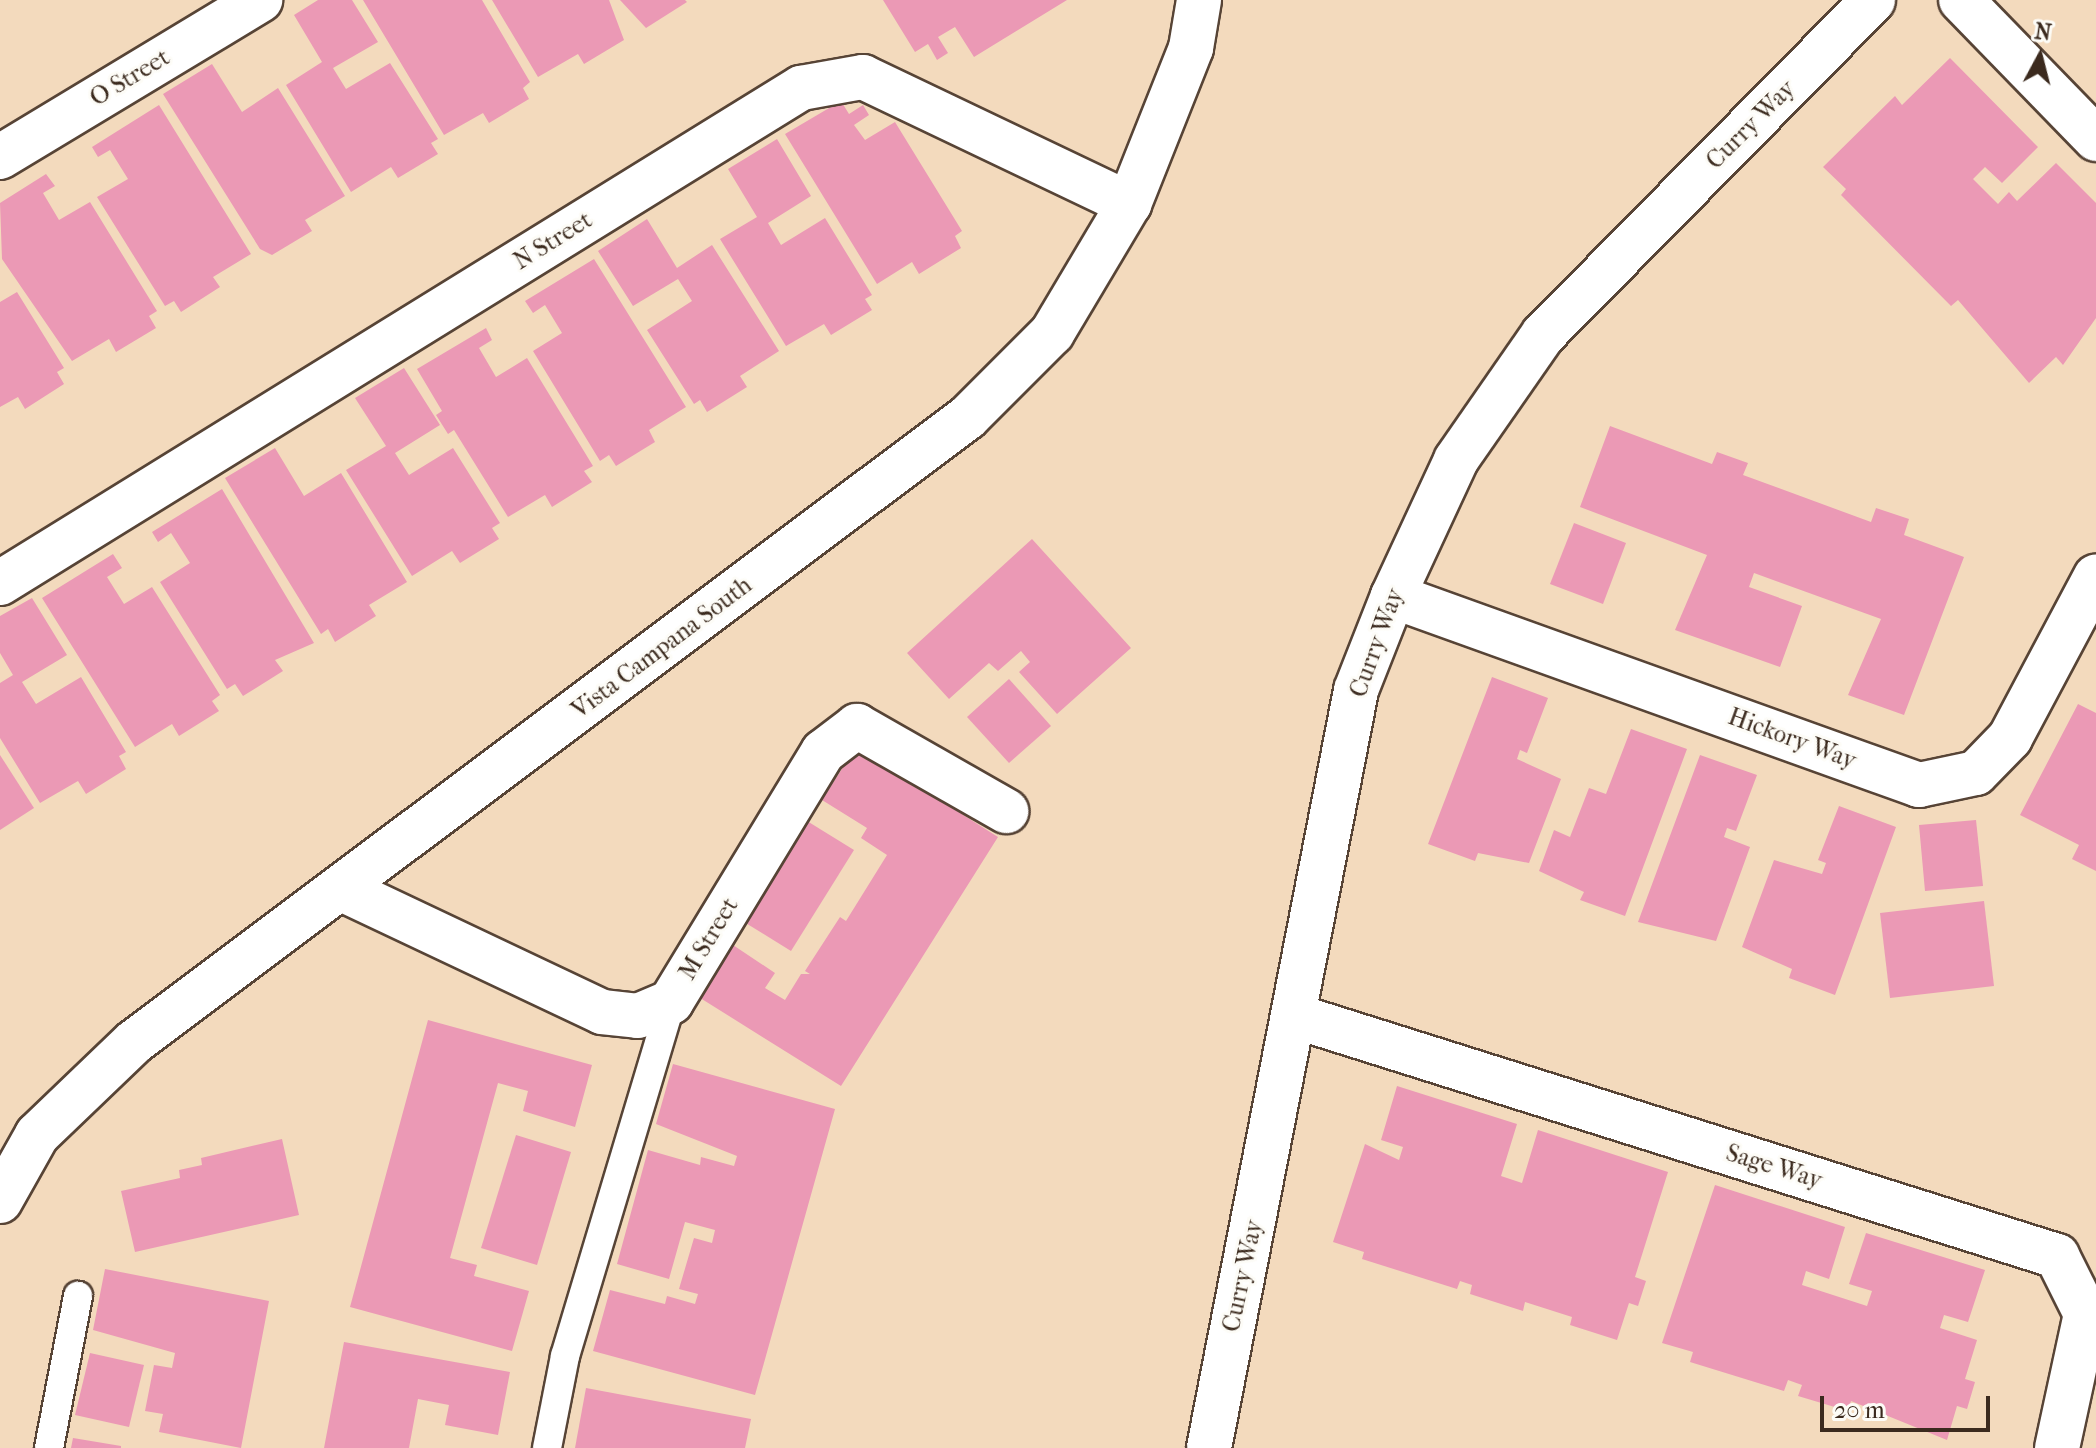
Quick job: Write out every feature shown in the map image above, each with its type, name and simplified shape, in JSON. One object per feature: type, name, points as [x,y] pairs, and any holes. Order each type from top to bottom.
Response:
[{"type":"street","name":"O Street","points":[[0,157],[260,0]]},
{"type":"street","name":"Vista Campana South","points":[[0,1201],[37,1135],[134,1042],[968,417],[1052,333],[1129,204],[1191,48],[1199,0]]},
{"type":"street","name":"Curry Way","points":[[1209,1448],[1298,1017],[1356,690],[1393,596],[1456,460],[1543,335],[1873,0]]},
{"type":"street","points":[[1961,0],[2096,139]]},
{"type":"street","name":"N Street","points":[[0,583],[801,88],[863,77],[1129,204]]},
{"type":"street","name":"Hickory Way","points":[[1393,596],[1919,785],[1976,773],[2010,738],[2096,576]]},
{"type":"street","name":"M Street","points":[[342,889],[602,1012],[638,1016],[671,1002],[823,752],[857,726],[1006,811]]},
{"type":"street","name":"Sage Way","points":[[1298,1017],[2057,1256],[2086,1314],[2057,1448]]},
{"type":"lane","points":[[547,1448],[565,1356],[671,1002]]},
{"type":"lane","points":[[49,1448],[78,1296]]},
{"type":"building","points":[[318,0],[352,0],[378,42],[333,68],[346,89],[390,63],[438,139],[431,143],[438,154],[398,178],[391,167],[351,192],[286,85],[322,62],[294,15]]},
{"type":"building","points":[[363,0],[482,0],[530,82],[523,88],[529,99],[489,123],[483,113],[444,135]]},
{"type":"building","points":[[492,0],[609,0],[624,40],[584,64],[578,54],[538,77]]},
{"type":"building","points":[[620,0],[685,0],[687,2],[646,28]]},
{"type":"building","points":[[883,0],[1067,0],[974,57],[955,27],[938,37],[948,53],[937,60],[928,44],[915,52]]},
{"type":"building","points":[[1950,58],[2038,147],[2002,183],[1985,167],[1973,179],[1998,204],[2009,192],[2017,201],[2056,163],[2096,203],[2096,318],[2063,365],[2056,357],[2029,383],[1958,300],[1951,306],[1841,195],[1846,189],[1823,167],[1895,96],[1902,105]]},
{"type":"building","points":[[212,64],[242,112],[278,88],[345,196],[305,220],[312,231],[272,255],[260,249],[163,94]]},
{"type":"building","points":[[841,101],[849,114],[863,105],[869,115],[854,125],[865,140],[895,122],[962,231],[955,236],[961,248],[919,274],[912,262],[877,284],[785,134]]},
{"type":"building","points":[[159,105],[251,254],[213,277],[220,287],[181,312],[174,301],[165,306],[97,197],[128,179],[110,150],[98,157],[92,147]]},
{"type":"building","points":[[777,139],[811,196],[768,223],[781,245],[825,218],[872,295],[865,299],[872,310],[831,335],[824,324],[786,346],[720,239],[757,217],[728,169]]},
{"type":"building","points":[[46,174],[55,186],[43,193],[59,220],[90,202],[157,311],[149,316],[156,328],[116,352],[109,339],[72,361],[2,259],[0,203]]},
{"type":"building","points":[[647,219],[677,268],[712,245],[779,351],[740,376],[747,387],[707,412],[700,400],[694,404],[647,330],[692,301],[678,279],[633,306],[598,251]]},
{"type":"building","points":[[594,259],[686,407],[649,430],[655,442],[616,466],[609,455],[600,461],[533,351],[562,333],[545,305],[533,313],[525,301]]},
{"type":"building","points":[[17,292],[64,368],[57,372],[64,384],[25,409],[18,397],[0,407],[0,302]]},
{"type":"building","points":[[486,328],[492,340],[479,348],[496,377],[527,358],[593,466],[584,471],[592,482],[552,507],[545,495],[508,517],[454,430],[448,434],[436,415],[442,411],[417,369]]},
{"type":"building","points":[[404,368],[440,425],[395,453],[409,475],[453,448],[500,523],[492,528],[499,539],[460,563],[452,551],[412,576],[346,470],[386,446],[355,398]]},
{"type":"building","points":[[1610,426],[1712,464],[1717,452],[1748,463],[1743,475],[1871,522],[1876,508],[1909,519],[1904,535],[1964,557],[1904,715],[1848,695],[1881,619],[1754,573],[1749,587],[1802,606],[1780,667],[1675,630],[1707,555],[1580,507]]},
{"type":"building","points":[[275,448],[304,496],[341,473],[407,582],[369,605],[376,616],[335,642],[328,629],[321,634],[225,478]]},
{"type":"building","points":[[222,489],[314,643],[275,660],[283,671],[243,696],[235,684],[227,689],[160,582],[190,563],[171,533],[158,542],[152,532]]},
{"type":"building","points":[[1574,523],[1626,543],[1603,604],[1550,584]]},
{"type":"building","points":[[1032,539],[1131,648],[1057,714],[1019,672],[1030,662],[1021,651],[998,671],[989,663],[949,699],[907,653]]},
{"type":"building","points":[[113,554],[122,568],[107,577],[124,604],[152,587],[220,695],[212,701],[219,711],[179,736],[172,724],[135,747],[42,598]]},
{"type":"building","points":[[32,598],[67,655],[22,682],[36,704],[81,677],[126,752],[119,756],[126,769],[86,794],[78,781],[40,803],[0,738],[0,683],[13,675],[0,653],[0,616]]},
{"type":"building","points":[[1492,677],[1548,698],[1527,753],[1520,750],[1517,759],[1561,779],[1529,863],[1478,853],[1475,861],[1428,844]]},
{"type":"building","points":[[1009,679],[1051,726],[1009,763],[967,717]]},
{"type":"building","points":[[2078,704],[2096,713],[2096,871],[2072,859],[2079,845],[2020,815]]},
{"type":"building","points":[[1631,729],[1687,749],[1625,916],[1580,900],[1584,892],[1539,871],[1554,830],[1570,837],[1589,788],[1606,794]]},
{"type":"building","points":[[856,747],[998,837],[841,1086],[697,996],[730,943],[775,973],[765,988],[785,1000],[801,974],[810,974],[805,971],[840,917],[846,921],[887,855],[861,838],[867,828],[822,800]]},
{"type":"building","points":[[0,755],[34,808],[0,830]]},
{"type":"building","points":[[1700,755],[1757,775],[1736,831],[1727,828],[1724,837],[1750,847],[1716,941],[1638,922]]},
{"type":"building","points":[[1839,806],[1896,827],[1835,995],[1789,978],[1792,969],[1742,947],[1774,860],[1822,874],[1826,863],[1818,860]]},
{"type":"building","points":[[1976,820],[1983,886],[1925,891],[1919,825]]},
{"type":"building","points":[[807,821],[854,850],[791,951],[744,922]]},
{"type":"building","points":[[1984,901],[1994,986],[1890,998],[1880,913]]},
{"type":"building","points":[[428,1020],[592,1065],[575,1127],[523,1111],[528,1091],[498,1083],[450,1258],[477,1265],[474,1276],[529,1291],[512,1351],[350,1307]]},
{"type":"building","points":[[673,1064],[835,1109],[755,1395],[593,1351],[610,1290],[665,1304],[667,1296],[695,1304],[698,1294],[679,1289],[694,1238],[712,1243],[715,1230],[685,1222],[669,1279],[617,1264],[648,1150],[700,1165],[701,1157],[734,1166],[737,1156],[656,1124]]},
{"type":"building","points":[[1397,1086],[1517,1124],[1501,1176],[1522,1183],[1538,1130],[1668,1172],[1635,1277],[1646,1281],[1638,1306],[1629,1303],[1617,1340],[1570,1325],[1572,1317],[1525,1302],[1523,1311],[1470,1294],[1472,1285],[1460,1281],[1457,1289],[1362,1259],[1364,1252],[1333,1242],[1365,1144],[1399,1160],[1403,1147],[1381,1140]]},
{"type":"building","points":[[516,1135],[571,1152],[537,1265],[481,1248]]},
{"type":"building","points":[[282,1139],[299,1215],[135,1252],[121,1191],[180,1178],[179,1170],[202,1165],[201,1158]]},
{"type":"building","points":[[1715,1185],[1845,1227],[1829,1279],[1806,1271],[1802,1285],[1867,1306],[1872,1291],[1849,1284],[1866,1233],[1985,1270],[1968,1322],[1944,1315],[1940,1328],[1977,1340],[1965,1379],[1975,1382],[1967,1409],[1957,1406],[1947,1440],[1851,1401],[1848,1411],[1798,1396],[1802,1385],[1788,1380],[1784,1391],[1690,1362],[1693,1352],[1662,1343]]},
{"type":"building","points":[[105,1269],[269,1301],[241,1448],[159,1432],[163,1414],[145,1411],[154,1365],[172,1368],[175,1353],[93,1330]]},
{"type":"building","points":[[344,1342],[510,1372],[498,1435],[445,1425],[449,1405],[418,1399],[409,1448],[324,1448]]},
{"type":"building","points":[[90,1353],[144,1365],[129,1427],[75,1415]]},
{"type":"building","points":[[586,1388],[751,1419],[745,1448],[575,1448]]},
{"type":"building","points":[[73,1438],[121,1446],[121,1448],[71,1448]]}]
